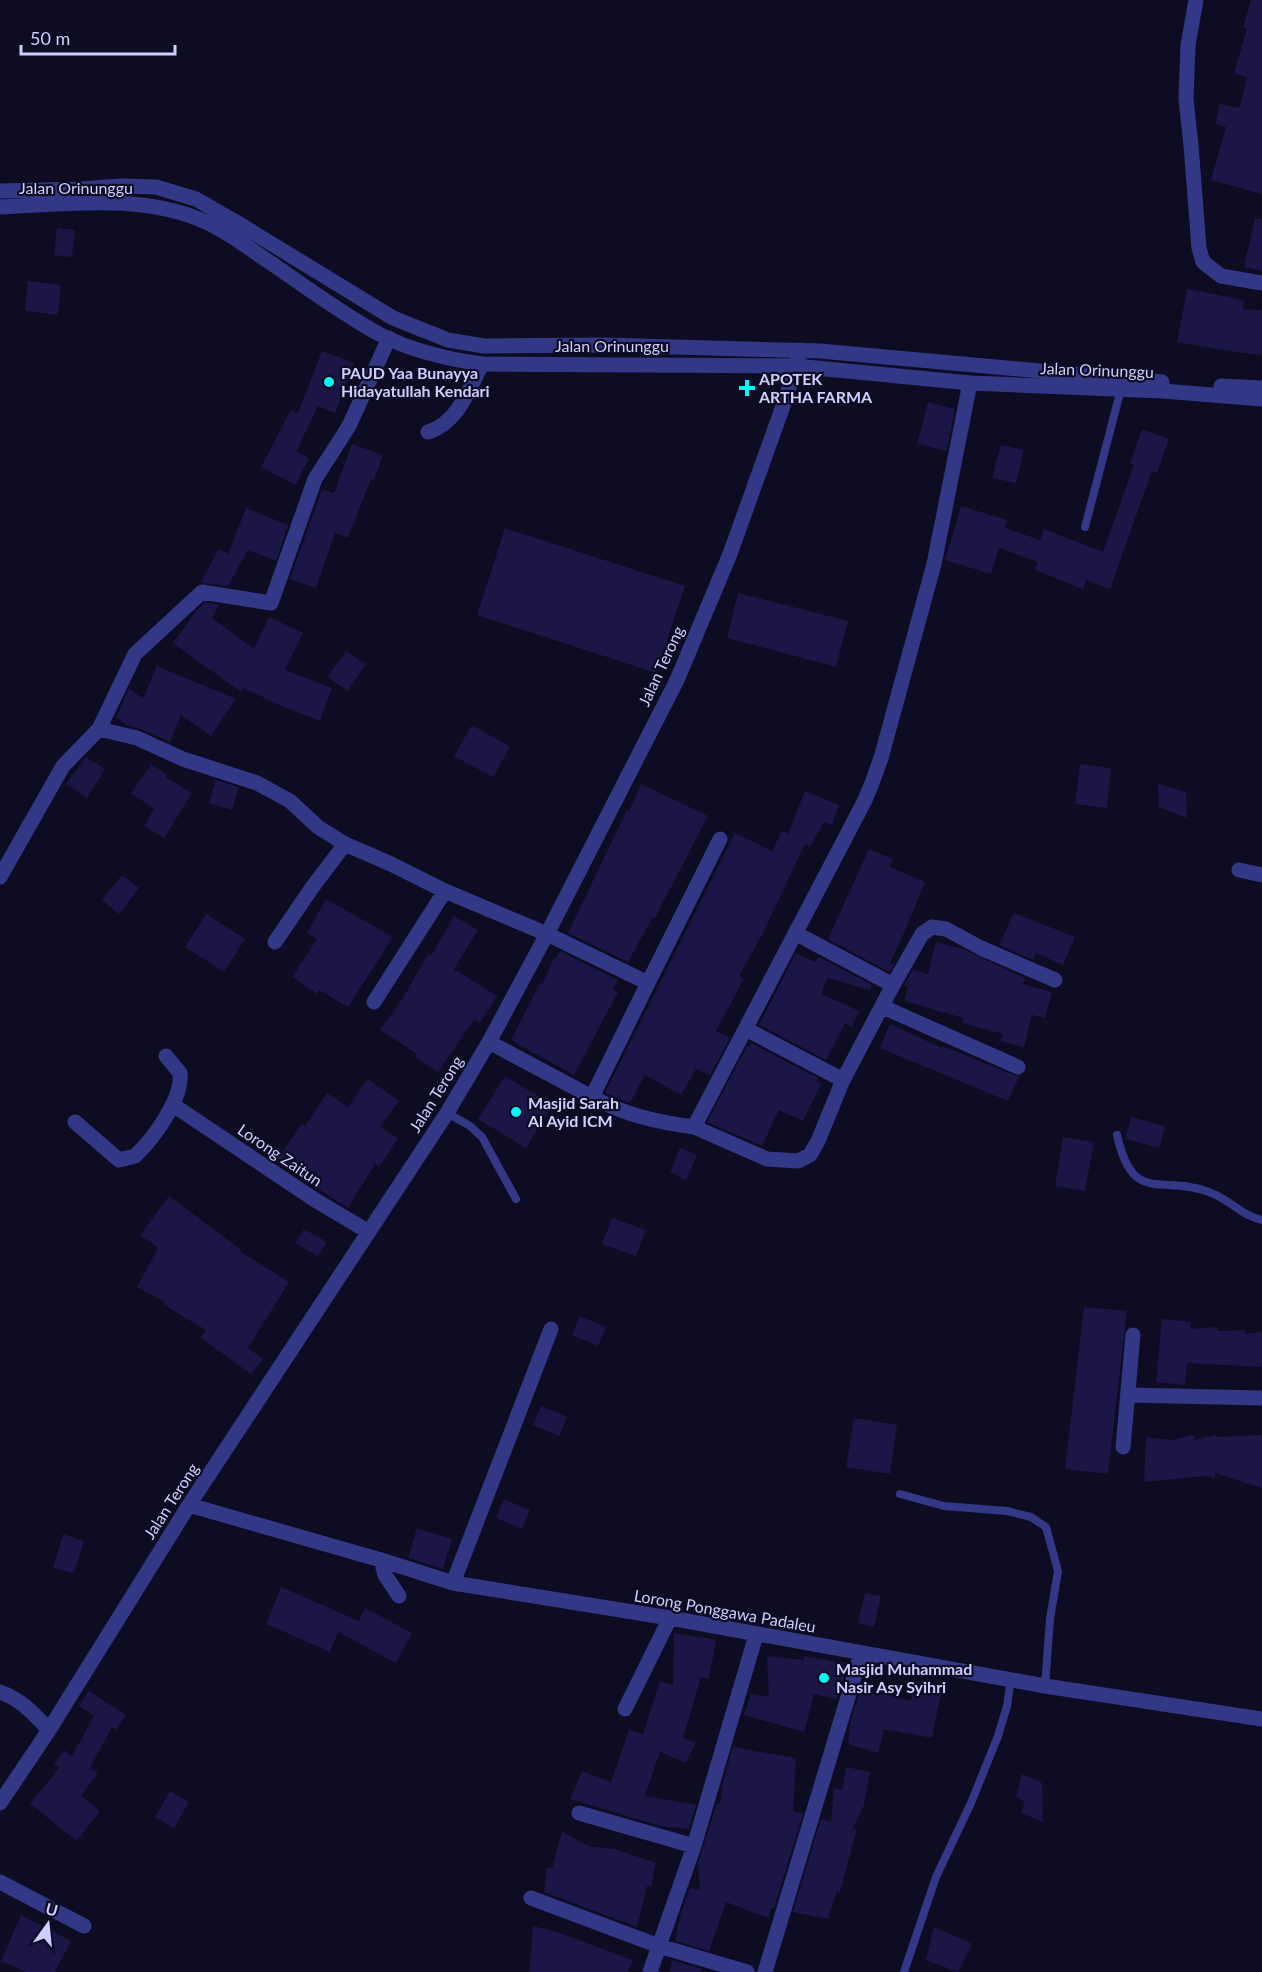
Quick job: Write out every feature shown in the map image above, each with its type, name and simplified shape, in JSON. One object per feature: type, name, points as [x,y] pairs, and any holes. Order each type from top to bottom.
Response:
[{"type":"street","points":[[1196,0],[1188,45],[1186,99],[1199,248],[1203,262],[1221,276],[1262,283]]},
{"type":"street","name":"Jalan Orinunggu","points":[[0,191],[122,186],[156,187],[196,199],[393,318],[448,340],[484,346],[627,345],[801,350],[1165,386],[1262,399]]},
{"type":"street","name":"Jalan Orinunggu","points":[[0,207],[126,204],[179,213],[207,223],[234,238],[326,300],[389,338],[423,352],[482,364],[796,366],[970,383],[1121,389],[1165,386]]},
{"type":"street","points":[[0,877],[63,766],[99,729],[135,654],[202,592],[271,603],[315,479],[349,426],[389,338]]},
{"type":"street","name":"Jalan Terong","points":[[0,1803],[49,1730],[189,1505],[447,1113],[489,1042],[547,934],[676,680],[730,554],[801,350]]},
{"type":"street","points":[[428,432],[441,428],[449,422],[482,364]]},
{"type":"street","points":[[694,1127],[864,802],[881,758],[934,564],[970,383]]},
{"type":"street","name":"Jalan Orinunggu","points":[[1192,389],[1262,388]]},
{"type":"street","points":[[99,729],[137,738],[183,759],[257,783],[290,801],[318,827],[345,844],[445,891],[547,934],[648,983]]},
{"type":"street","points":[[592,1097],[720,839]]},
{"type":"street","points":[[275,942],[345,844]]},
{"type":"street","points":[[1239,870],[1262,875]]},
{"type":"street","points":[[374,1002],[445,891]]},
{"type":"street","points":[[489,1042],[613,1108],[639,1118],[694,1127],[767,1159],[798,1161],[810,1155],[818,1141],[843,1080],[922,934],[932,927],[946,929],[981,948],[1055,980]]},
{"type":"street","points":[[795,933],[893,985]]},
{"type":"street","points":[[883,1007],[1018,1067]]},
{"type":"street","points":[[746,1029],[843,1080]]},
{"type":"street","points":[[75,1122],[119,1160],[135,1156],[174,1105],[180,1087],[180,1073],[166,1056]]},
{"type":"street","name":"Lorong Zaitun","points":[[174,1105],[315,1200],[369,1232]]},
{"type":"street","points":[[453,1583],[551,1329]]},
{"type":"street","points":[[1122,1447],[1132,1335]]},
{"type":"street","points":[[1128,1395],[1262,1398]]},
{"type":"street","name":"Lorong Ponggawa Padaleu","points":[[189,1505],[453,1583],[670,1618],[1045,1686],[1262,1719]]},
{"type":"street","points":[[381,1560],[385,1575],[399,1596]]},
{"type":"street","points":[[625,1709],[670,1618]]},
{"type":"street","points":[[650,1972],[694,1846],[756,1635]]},
{"type":"street","points":[[765,1972],[861,1654]]},
{"type":"street","points":[[0,1692],[12,1696],[26,1706],[49,1730]]},
{"type":"street","points":[[579,1813],[694,1846]]},
{"type":"street","points":[[0,1882],[84,1926]]},
{"type":"street","points":[[531,1898],[659,1946],[747,1972]]},
{"type":"lane","points":[[1085,527],[1121,389]]},
{"type":"lane","points":[[447,1113],[470,1126],[482,1137],[516,1199]]},
{"type":"lane","points":[[1117,1135],[1122,1156],[1136,1178],[1153,1185],[1199,1189],[1229,1201],[1247,1216],[1262,1220]]},
{"type":"lane","points":[[900,1494],[944,1506],[1007,1511],[1031,1517],[1046,1527],[1058,1571],[1050,1619],[1045,1686]]},
{"type":"lane","points":[[904,1972],[936,1876],[971,1803],[998,1736],[1007,1706],[1011,1679]]},
{"type":"building","points":[[1251,0],[1262,0],[1262,194],[1211,180],[1226,127],[1215,124],[1220,104],[1239,108],[1247,78],[1234,73],[1247,29],[1243,27]]},
{"type":"building","points":[[1255,218],[1262,219],[1262,271],[1244,267]]},
{"type":"building","points":[[57,228],[75,230],[72,257],[54,255]]},
{"type":"building","points":[[28,281],[61,285],[58,315],[25,311]]},
{"type":"building","points":[[1187,289],[1244,300],[1243,309],[1262,310],[1262,355],[1177,342]]},
{"type":"building","points":[[322,351],[354,363],[335,413],[318,406],[296,452],[309,458],[296,485],[261,467],[291,410],[298,413]]},
{"type":"building","points":[[928,402],[955,409],[947,451],[917,444]]},
{"type":"building","points":[[1142,429],[1169,439],[1157,473],[1152,471],[1110,589],[1086,580],[1083,589],[1035,570],[1038,562],[999,548],[991,574],[945,560],[961,506],[1007,520],[1005,528],[1040,540],[1044,529],[1103,552],[1134,465],[1130,463]]},
{"type":"building","points":[[352,444],[383,455],[348,538],[335,533],[316,588],[290,579],[322,489],[334,493]]},
{"type":"building","points":[[1001,445],[1024,450],[1016,483],[992,478]]},
{"type":"building","points":[[246,508],[288,525],[276,561],[248,550],[228,586],[200,583],[219,549],[228,554]]},
{"type":"building","points":[[505,528],[685,586],[656,673],[477,615]]},
{"type":"building","points":[[738,593],[848,621],[836,667],[727,638]]},
{"type":"building","points":[[205,602],[219,605],[212,618],[254,649],[269,617],[303,633],[285,670],[332,688],[320,721],[243,688],[241,692],[173,643]]},
{"type":"building","points":[[346,651],[366,664],[348,691],[327,677]]},
{"type":"building","points":[[157,666],[236,699],[211,736],[181,715],[170,742],[141,729],[128,726],[116,717],[129,688],[143,699]]},
{"type":"building","points":[[472,725],[510,747],[493,777],[454,756]]},
{"type":"building","points":[[86,757],[105,769],[87,798],[66,784]]},
{"type":"building","points":[[151,764],[167,775],[165,777],[192,793],[164,838],[144,826],[154,809],[131,793]]},
{"type":"building","points":[[1080,764],[1111,768],[1107,808],[1075,804]]},
{"type":"building","points":[[216,780],[239,787],[232,810],[209,803]]},
{"type":"building","points":[[641,784],[708,816],[655,918],[653,917],[628,962],[568,933]]},
{"type":"building","points":[[1158,784],[1186,792],[1187,818],[1159,807]]},
{"type":"building","points":[[805,791],[839,805],[832,825],[824,822],[810,847],[805,844],[762,935],[739,976],[744,979],[716,1031],[730,1038],[710,1075],[696,1069],[681,1095],[645,1075],[630,1103],[605,1093],[735,833],[772,851],[782,831],[788,834]]},
{"type":"building","points":[[869,849],[893,859],[890,867],[925,882],[890,963],[894,964],[889,972],[828,939]]},
{"type":"building","points":[[122,875],[139,888],[119,914],[102,900]]},
{"type":"building","points":[[326,899],[393,937],[348,1007],[319,990],[317,994],[292,977],[317,939],[307,933]]},
{"type":"building","points":[[1014,913],[1075,937],[1063,965],[1036,953],[1033,960],[999,945]]},
{"type":"building","points":[[206,914],[245,939],[224,972],[185,947]]},
{"type":"building","points":[[454,916],[478,930],[454,969],[497,996],[480,1023],[474,1020],[438,1072],[415,1057],[417,1054],[380,1030],[403,998],[428,954],[431,956]]},
{"type":"building","points":[[936,942],[963,949],[1025,978],[1022,984],[1052,992],[1045,1018],[1032,1015],[1024,1047],[1000,1041],[1003,1034],[962,1023],[963,1018],[904,1001],[908,986],[904,985],[913,970],[928,974]]},
{"type":"building","points":[[560,951],[618,980],[613,990],[618,992],[574,1075],[511,1040],[540,983],[542,984],[554,958],[556,959]]},
{"type":"building","points":[[796,953],[815,962],[819,957],[872,985],[870,990],[827,978],[821,994],[859,1011],[852,1027],[845,1023],[826,1060],[759,1025]]},
{"type":"building","points":[[890,1024],[942,1048],[943,1046],[1019,1077],[1008,1101],[880,1048]]},
{"type":"building","points":[[751,1043],[818,1078],[816,1082],[821,1084],[803,1121],[779,1110],[762,1146],[707,1122],[747,1046],[749,1047]]},
{"type":"building","name":"Masjid Sarah Al Ayid ICM","points":[[505,1076],[553,1105],[526,1148],[478,1119]]},
{"type":"building","points":[[368,1079],[399,1101],[380,1127],[398,1138],[379,1167],[375,1164],[348,1208],[276,1162],[301,1124],[305,1126],[327,1093],[348,1107]]},
{"type":"building","points":[[1131,1117],[1165,1126],[1159,1148],[1125,1139]]},
{"type":"building","points":[[1063,1137],[1094,1142],[1085,1191],[1055,1186]]},
{"type":"building","points":[[680,1148],[697,1155],[686,1180],[670,1172]]},
{"type":"building","points":[[169,1196],[240,1249],[239,1251],[289,1282],[248,1348],[263,1359],[251,1374],[201,1338],[206,1330],[164,1305],[165,1302],[137,1287],[158,1248],[140,1235]]},
{"type":"building","points":[[612,1218],[646,1230],[636,1256],[602,1244]]},
{"type":"building","points":[[304,1229],[327,1242],[318,1256],[295,1243]]},
{"type":"building","points":[[1084,1307],[1127,1311],[1108,1474],[1065,1469]]},
{"type":"building","points":[[580,1316],[606,1327],[598,1346],[572,1335]]},
{"type":"building","points":[[1162,1319],[1191,1322],[1190,1329],[1218,1327],[1218,1331],[1245,1330],[1245,1334],[1262,1332],[1262,1367],[1187,1363],[1185,1385],[1156,1382]]},
{"type":"building","points":[[541,1406],[567,1417],[559,1436],[533,1425]]},
{"type":"building","points":[[854,1418],[897,1425],[890,1474],[846,1467]]},
{"type":"building","points":[[1194,1435],[1194,1440],[1216,1435],[1216,1437],[1262,1435],[1262,1488],[1215,1473],[1215,1478],[1205,1476],[1144,1482],[1146,1437],[1171,1440]]},
{"type":"building","points":[[504,1499],[530,1510],[522,1529],[496,1518]]},
{"type":"building","points":[[417,1528],[452,1539],[443,1569],[408,1558]]},
{"type":"building","points":[[63,1534],[84,1541],[74,1573],[53,1568]]},
{"type":"building","points":[[281,1587],[359,1621],[365,1608],[412,1633],[396,1663],[338,1632],[330,1652],[266,1624]]},
{"type":"building","points":[[865,1593],[881,1596],[874,1627],[858,1623]]},
{"type":"building","points":[[674,1633],[716,1640],[709,1679],[701,1677],[683,1738],[696,1742],[686,1763],[660,1752],[645,1796],[696,1805],[689,1829],[660,1826],[570,1799],[582,1771],[611,1782],[629,1730],[643,1734],[660,1681],[673,1685]]},
{"type":"building","points":[[767,1656],[804,1660],[804,1656],[848,1664],[837,1699],[814,1694],[804,1732],[744,1715],[751,1694],[769,1697]]},
{"type":"building","points":[[914,1681],[943,1684],[932,1738],[884,1729],[878,1753],[848,1744],[851,1719],[861,1688],[911,1701]]},
{"type":"building","points":[[89,1691],[126,1715],[116,1730],[112,1727],[90,1768],[98,1773],[81,1796],[100,1811],[77,1841],[30,1804],[59,1768],[54,1764],[64,1750],[72,1756],[94,1716],[79,1706]]},
{"type":"building","points":[[733,1747],[796,1758],[793,1811],[803,1814],[774,1908],[771,1908],[768,1918],[726,1902],[709,1951],[675,1941],[680,1916],[690,1888],[700,1890],[698,1863],[717,1803],[720,1804],[723,1782]]},
{"type":"building","points":[[846,1767],[870,1772],[864,1805],[853,1828],[857,1829],[840,1892],[837,1891],[828,1919],[793,1912],[821,1819],[831,1822],[834,1788],[842,1790]]},
{"type":"building","points":[[1022,1774],[1042,1783],[1043,1822],[1021,1813],[1025,1801],[1016,1797]]},
{"type":"building","points":[[170,1791],[189,1802],[174,1828],[155,1817]]},
{"type":"building","points":[[562,1831],[588,1846],[614,1849],[656,1863],[651,1887],[647,1886],[637,1927],[544,1892],[547,1867],[552,1869]]},
{"type":"building","points":[[21,1915],[71,1941],[55,1972],[26,1972],[1,1961]]},
{"type":"building","points":[[533,1926],[554,1931],[633,1960],[628,1972],[529,1972]]},
{"type":"building","points":[[934,1927],[972,1944],[958,1972],[926,1960]]},
{"type":"building","points":[[672,1960],[702,1969],[701,1972],[670,1972]]},
{"type":"place","name":"PAUD Yaa Bunayya Hidayatullah Kendari","points":[[329,382]]},
{"type":"place","name":"APOTEK ARTHA FARMA","points":[[747,388]]},
{"type":"place","name":"Masjid Sarah Al Ayid ICM","points":[[516,1112]]},
{"type":"place","name":"Masjid Muhammad Nasir Asy Syihri","points":[[824,1678]]}]
